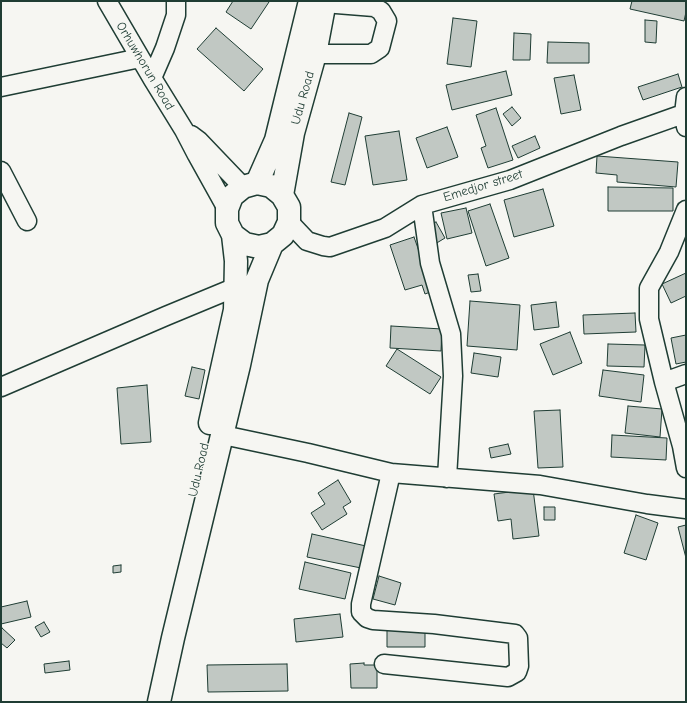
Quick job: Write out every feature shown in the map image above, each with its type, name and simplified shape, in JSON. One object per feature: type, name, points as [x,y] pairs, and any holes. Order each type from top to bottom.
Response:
[{"type":"main road","name":"Udu Road","points":[[282,195],[293,133],[315,54],[320,2]]},
{"type":"main road","name":"Udu Road","points":[[250,185],[276,140],[320,2]]},
{"type":"main road","points":[[250,185],[271,186],[282,195],[289,207],[289,222],[283,235],[272,244],[258,247],[245,244],[233,235],[227,223],[227,209],[232,196],[250,185]]},
{"type":"main road","name":"Udu Road","points":[[145,702],[235,310],[236,261],[233,235]]},
{"type":"main road","name":"Udu Road","points":[[159,702],[173,638],[223,435],[257,280],[272,244]]},
{"type":"street","name":"Orhuwhorun Road","points":[[107,1],[184,130],[227,209]]},
{"type":"street","points":[[152,78],[165,48],[176,15],[176,1]]},
{"type":"street","points":[[315,54],[371,54],[380,48],[387,20],[381,11],[374,7],[320,2]]},
{"type":"street","points":[[1,87],[140,58]]},
{"type":"street","name":"Emedjor street","points":[[289,222],[307,242],[330,246],[385,228],[422,205],[510,180],[685,113]]},
{"type":"street","name":"Orhuwhorun Road","points":[[184,130],[250,185]]},
{"type":"street","points":[[1,171],[27,221]]},
{"type":"street","points":[[422,205],[430,263],[451,334],[453,376],[448,478]]},
{"type":"street","points":[[686,210],[668,252],[649,288],[648,319],[674,416],[686,468]]},
{"type":"street","points":[[1,387],[236,287]]},
{"type":"street","points":[[664,382],[686,374]]},
{"type":"street","points":[[223,435],[391,473],[540,485],[646,504],[686,509]]},
{"type":"street","points":[[384,664],[508,677],[517,672],[518,666],[518,638],[515,634],[434,624],[373,620],[367,618],[361,612],[361,604],[391,473]]},
{"type":"building","points":[[233,1],[269,2],[251,29],[226,12]]},
{"type":"building","points":[[632,1],[686,1],[684,21],[630,9]]},
{"type":"building","points":[[453,18],[477,21],[471,67],[447,64]]},
{"type":"building","points":[[645,20],[657,21],[656,43],[645,42]]},
{"type":"building","points":[[216,28],[263,69],[244,91],[197,49]]},
{"type":"building","points":[[514,33],[531,34],[530,60],[513,60]]},
{"type":"building","points":[[548,42],[589,43],[589,63],[547,63]]},
{"type":"building","points":[[506,71],[512,95],[452,110],[446,85]]},
{"type":"building","points":[[678,74],[682,87],[643,100],[638,87]]},
{"type":"building","points":[[574,75],[581,110],[561,114],[554,78]]},
{"type":"building","points":[[512,107],[521,118],[512,126],[503,114]]},
{"type":"building","points":[[496,108],[513,160],[488,168],[481,148],[486,146],[476,115]]},
{"type":"building","points":[[349,113],[362,117],[345,185],[331,182]]},
{"type":"building","points":[[447,127],[458,157],[427,168],[416,138]]},
{"type":"building","points":[[399,131],[407,180],[373,185],[365,136]]},
{"type":"building","points":[[535,136],[540,148],[518,158],[512,146]]},
{"type":"building","points":[[597,156],[678,162],[676,187],[617,182],[617,175],[596,173]]},
{"type":"building","points":[[608,187],[673,188],[673,211],[608,211]]},
{"type":"building","points":[[543,189],[554,226],[514,237],[504,200]]},
{"type":"building","points":[[490,204],[509,258],[486,266],[468,211]]},
{"type":"building","points":[[466,208],[472,233],[447,239],[441,213]]},
{"type":"building","points":[[436,222],[445,238],[435,244],[426,227]]},
{"type":"building","points":[[414,237],[433,291],[425,294],[422,285],[405,290],[390,245]]},
{"type":"building","points":[[686,273],[686,296],[671,303],[662,284]]},
{"type":"building","points":[[478,274],[481,291],[471,292],[468,275]]},
{"type":"building","points":[[470,301],[520,305],[517,350],[467,346]]},
{"type":"building","points":[[556,302],[559,327],[534,330],[531,305]]},
{"type":"building","points":[[635,313],[636,332],[584,334],[583,315]]},
{"type":"building","points":[[391,326],[442,329],[441,351],[390,348]]},
{"type":"building","points":[[570,332],[582,363],[553,375],[540,344]]},
{"type":"building","points":[[686,335],[686,362],[676,364],[671,338]]},
{"type":"building","points":[[608,344],[645,345],[644,367],[607,366]]},
{"type":"building","points":[[397,349],[441,377],[430,394],[386,366]]},
{"type":"building","points":[[474,353],[501,357],[498,377],[471,373]]},
{"type":"building","points":[[192,367],[205,370],[199,399],[185,396]]},
{"type":"building","points":[[603,370],[644,375],[641,402],[599,396]]},
{"type":"building","points":[[147,385],[151,442],[121,444],[117,388]]},
{"type":"building","points":[[628,406],[662,409],[660,437],[625,433]]},
{"type":"building","points":[[560,410],[563,467],[538,468],[534,411]]},
{"type":"building","points":[[612,435],[667,438],[666,460],[611,457]]},
{"type":"building","points":[[508,444],[511,454],[491,458],[489,448]]},
{"type":"building","points":[[338,480],[351,502],[343,507],[347,514],[322,530],[311,513],[325,504],[318,493]]},
{"type":"building","points":[[533,489],[539,536],[513,539],[511,519],[498,521],[494,494]]},
{"type":"building","points":[[544,507],[555,507],[555,520],[544,520]]},
{"type":"building","points":[[636,515],[658,523],[646,560],[624,553]]},
{"type":"building","points":[[686,525],[686,558],[678,527]]},
{"type":"building","points":[[312,534],[366,546],[361,568],[307,557]]},
{"type":"building","points":[[305,562],[351,573],[345,599],[299,589]]},
{"type":"building","points":[[121,565],[121,572],[113,573],[113,566]]},
{"type":"building","points":[[379,576],[401,583],[395,605],[373,599]]},
{"type":"building","points":[[27,601],[31,617],[1,624],[1,607]]},
{"type":"building","points":[[340,614],[343,637],[296,642],[294,619]]},
{"type":"building","points":[[44,622],[50,632],[41,637],[35,627]]},
{"type":"building","points":[[2,628],[15,640],[7,648],[1,643]]},
{"type":"building","points":[[387,628],[425,629],[425,647],[387,647]]},
{"type":"building","points":[[69,661],[70,670],[45,673],[44,664]]},
{"type":"building","points":[[364,663],[364,665],[377,665],[377,688],[351,688],[350,664]]},
{"type":"building","points":[[287,664],[288,691],[208,692],[207,665]]}]
